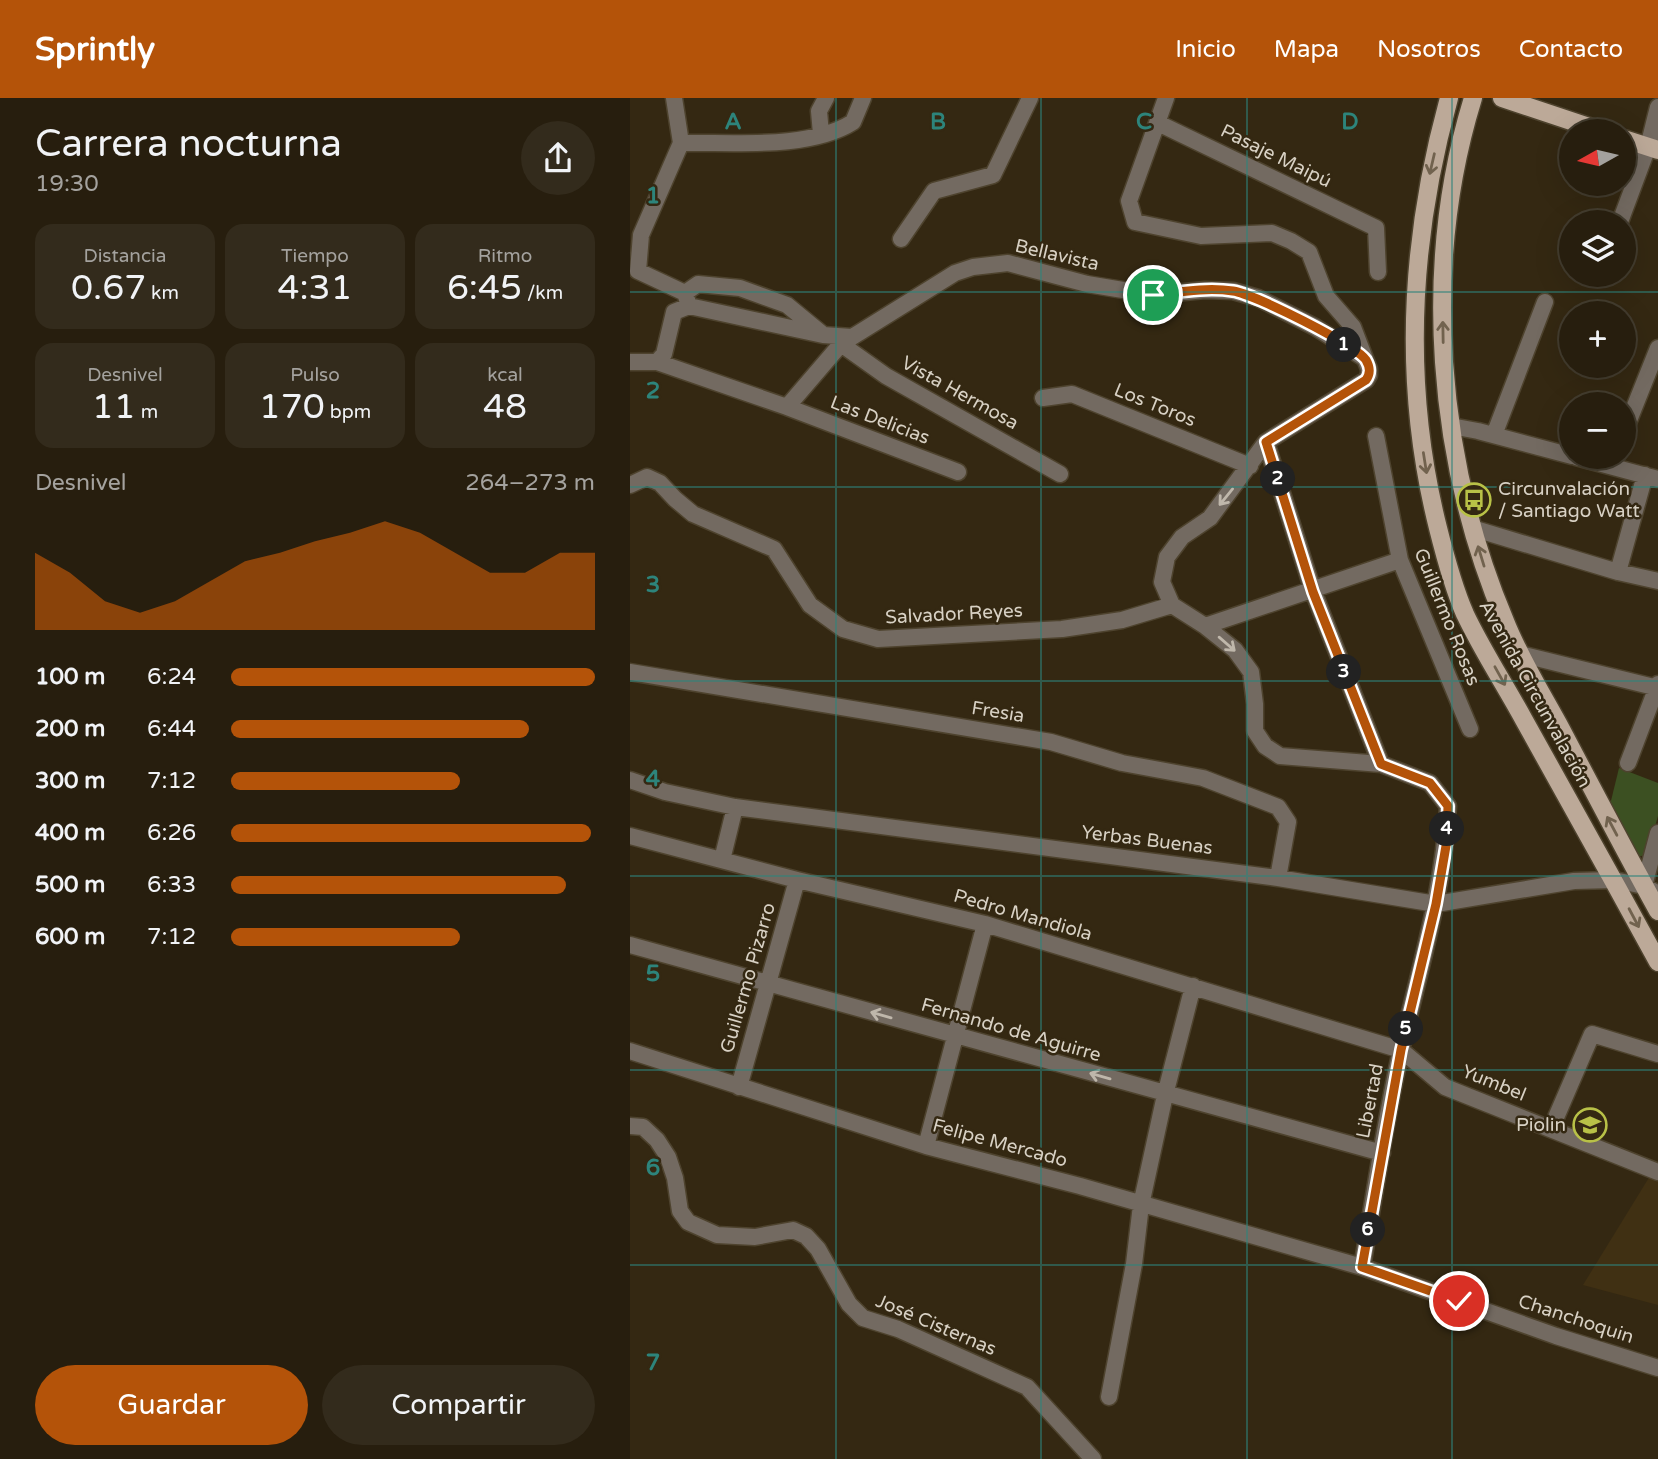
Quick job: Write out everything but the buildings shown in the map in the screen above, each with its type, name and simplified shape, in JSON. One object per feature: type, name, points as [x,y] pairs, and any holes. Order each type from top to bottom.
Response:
[{"type":"main road","name":"Avenida Circunvalación","points":[[1450,98],[1430,173],[1418,251],[1414,330],[1418,411],[1434,513],[1465,613],[1658,962]]},
{"type":"main road","name":"Avenida Circunvalación","points":[[1473,98],[1453,183],[1445,249],[1444,349],[1451,426],[1472,528],[1493,592],[1520,654],[1651,890],[1658,911]]},
{"type":"main road","points":[[1502,98],[1565,119]]},
{"type":"main road","points":[[1636,143],[1653,148]]},
{"type":"main road","points":[[1418,411],[1451,426]]},
{"type":"street","points":[[674,98],[681,143],[641,235],[634,271],[682,295],[847,341]]},
{"type":"street","points":[[821,134],[819,111],[826,98]]},
{"type":"street","points":[[681,143],[792,141],[821,134],[846,127],[853,122],[863,98]]},
{"type":"street","points":[[901,239],[934,191],[993,175],[1030,98]]},
{"type":"street","points":[[1166,98],[1129,201],[1135,222],[1201,236],[1272,233],[1292,241],[1309,252],[1326,296],[1353,327],[1369,369],[1366,380],[1266,442],[1210,518],[1182,537],[1167,557],[1162,582],[1172,605],[1235,650],[1251,672],[1255,731],[1265,746],[1280,756],[1381,764],[1430,783],[1448,806],[1447,840],[1436,904]]},
{"type":"street","points":[[1625,210],[1653,148],[1658,107]]},
{"type":"street","name":"Pasaje Maipú","points":[[1158,123],[1376,228],[1378,272]]},
{"type":"street","name":"Bellavista","points":[[847,341],[955,272],[1008,263],[1087,284],[1153,295],[1205,290],[1233,291],[1258,298],[1315,327],[1364,358]]},
{"type":"street","points":[[657,362],[664,354],[674,312],[682,295],[698,284],[740,288],[787,305],[823,335]]},
{"type":"street","points":[[1494,435],[1545,302]]},
{"type":"street","name":"Las Delicias","points":[[787,407],[847,341]]},
{"type":"street","name":"Vista Hermosa","points":[[847,341],[886,376],[1060,474]]},
{"type":"street","points":[[1636,403],[1658,348]]},
{"type":"street","name":"Las Delicias","points":[[630,362],[657,362],[787,407],[958,472]]},
{"type":"street","name":"Los Toros","points":[[1043,398],[1072,394],[1250,466]]},
{"type":"street","points":[[1451,426],[1559,452]]},
{"type":"street","name":"Guillermo Rosas","points":[[1376,436],[1399,561],[1470,729]]},
{"type":"street","points":[[1266,442],[1313,592],[1381,764]]},
{"type":"street","points":[[1618,572],[1652,477],[1632,469]]},
{"type":"street","name":"Salvador Reyes","points":[[630,485],[647,477],[660,483],[693,514],[774,549],[810,605],[843,629],[878,639],[1062,629],[1122,620],[1172,605]]},
{"type":"street","points":[[1472,528],[1618,572],[1658,581]]},
{"type":"street","points":[[1205,626],[1399,561]]},
{"type":"street","points":[[1520,654],[1658,687],[1629,763]]},
{"type":"street","name":"Fresia","points":[[630,672],[1051,742],[1122,763],[1202,778],[1278,807],[1288,822],[1278,878]]},
{"type":"street","name":"Yerbas Buenas","points":[[630,780],[665,792],[735,807],[1278,878],[1436,904],[1574,881],[1614,880],[1651,890]]},
{"type":"street","points":[[722,860],[735,807]]},
{"type":"street","points":[[1651,890],[1658,833]]},
{"type":"street","name":"Pedro Mandiola","points":[[630,836],[797,880],[985,924],[1401,1050]]},
{"type":"street","name":"Guillermo Pizarro","points":[[739,1087],[797,880]]},
{"type":"street","name":"Libertad","points":[[1362,1267],[1401,1050],[1436,904]]},
{"type":"street","points":[[926,1146],[985,924]]},
{"type":"street","name":"Fernando de Aguirre","points":[[630,945],[1382,1153]]},
{"type":"street","points":[[1109,1397],[1134,1264],[1141,1205],[1194,986]]},
{"type":"street","points":[[1551,1129],[1592,1034],[1658,1054]]},
{"type":"street","name":"Yumbel","points":[[1401,1050],[1445,1087],[1658,1172]]},
{"type":"street","name":"Felipe Mercado","points":[[630,1051],[926,1146],[1080,1186],[1362,1267]]},
{"type":"street","name":"José Cisternas","points":[[630,1126],[643,1126],[657,1140],[668,1157],[675,1178],[680,1211],[688,1222],[717,1236],[755,1237],[793,1230],[806,1236],[818,1249],[849,1304],[863,1318],[898,1329],[1027,1387],[1093,1459]]},
{"type":"street","name":"Chanchoquin","points":[[1362,1267],[1556,1336],[1658,1368]]},
{"type":"shaded area","points":[[1650,1176],[1658,1179],[1658,1305],[1583,1285]]},
{"type":"green space","points":[[1619,768],[1658,783],[1658,816],[1647,855],[1635,857],[1609,809]]},
{"type":"place","name":"Circunvalación / Santiago Watt","points":[[1474,500]]},
{"type":"place","name":"Piolin","points":[[1590,1125]]},
{"type":"route","points":[[1153,295],[1205,290],[1233,291],[1258,298],[1315,327],[1364,358],[1369,369],[1366,380],[1266,442],[1329,637],[1381,764],[1430,783],[1448,806],[1447,840],[1436,904],[1401,1050],[1362,1267],[1459,1301]]}]
